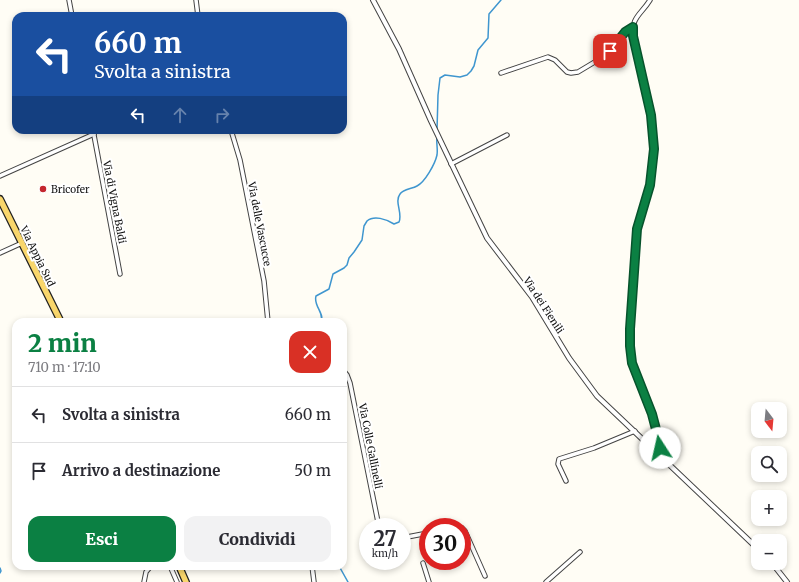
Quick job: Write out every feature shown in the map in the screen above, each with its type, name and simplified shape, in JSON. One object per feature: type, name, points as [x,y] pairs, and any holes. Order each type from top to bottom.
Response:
[{"type":"main road","name":"Via Appia Sud","points":[[0,199],[59,318]]},
{"type":"main road","points":[[181,570],[186,582]]},
{"type":"street","points":[[69,0],[71,12]]},
{"type":"street","points":[[196,0],[198,12]]},
{"type":"street","name":"Via dei Fienili","points":[[373,0],[399,49],[431,121],[489,242],[532,296],[567,356],[589,387],[601,400],[751,542]]},
{"type":"street","points":[[650,0],[638,14],[633,27],[633,36],[651,115],[654,149],[650,185],[637,229],[629,339],[632,363],[652,414],[658,437],[659,454]]},
{"type":"street","points":[[501,73],[548,57],[555,60],[567,72],[578,72],[605,55],[625,32],[633,27]]},
{"type":"street","name":"Via di Vigna Baldi","points":[[0,176],[90,134]]},
{"type":"street","name":"Via di Vigna Baldi","points":[[94,134],[120,274]]},
{"type":"street","name":"Via delle Vascucce","points":[[232,134],[240,160],[264,281],[268,318]]},
{"type":"street","points":[[452,164],[507,135]]},
{"type":"street","points":[[0,253],[22,243]]},
{"type":"street","name":"Via Colle Gallinelli","points":[[347,375],[350,382],[377,518]]},
{"type":"street","points":[[566,481],[558,464],[558,460],[560,458],[594,448],[634,431]]},
{"type":"street","points":[[471,544],[485,576]]},
{"type":"street","points":[[546,582],[580,552]]},
{"type":"street","points":[[144,582],[148,570]]},
{"type":"street","points":[[172,570],[177,582]]},
{"type":"street","points":[[312,570],[314,582]]},
{"type":"street","points":[[425,570],[429,582]]},
{"type":"street","points":[[778,570],[787,582]]},
{"type":"waterway","points":[[437,130],[440,78],[445,75],[460,77],[467,75],[471,71],[474,66],[478,50],[488,38],[489,14],[501,0]]},
{"type":"waterway","points":[[322,318],[316,303],[316,296],[329,289],[333,274],[347,265],[349,258],[362,240],[364,226],[367,221],[377,218],[384,219],[394,224],[399,222],[400,215],[398,197],[403,191],[420,184],[429,172],[437,155],[437,136]]},
{"type":"waterway","points":[[0,568],[0,573]]},
{"type":"waterway","points":[[341,570],[348,582]]},
{"type":"place","name":"Bricofer","points":[[43,189]]},
{"type":"route","points":[[610,51],[625,32],[633,27],[633,36],[651,115],[654,149],[650,185],[637,229],[629,339],[632,363],[652,414],[660,448]]}]
